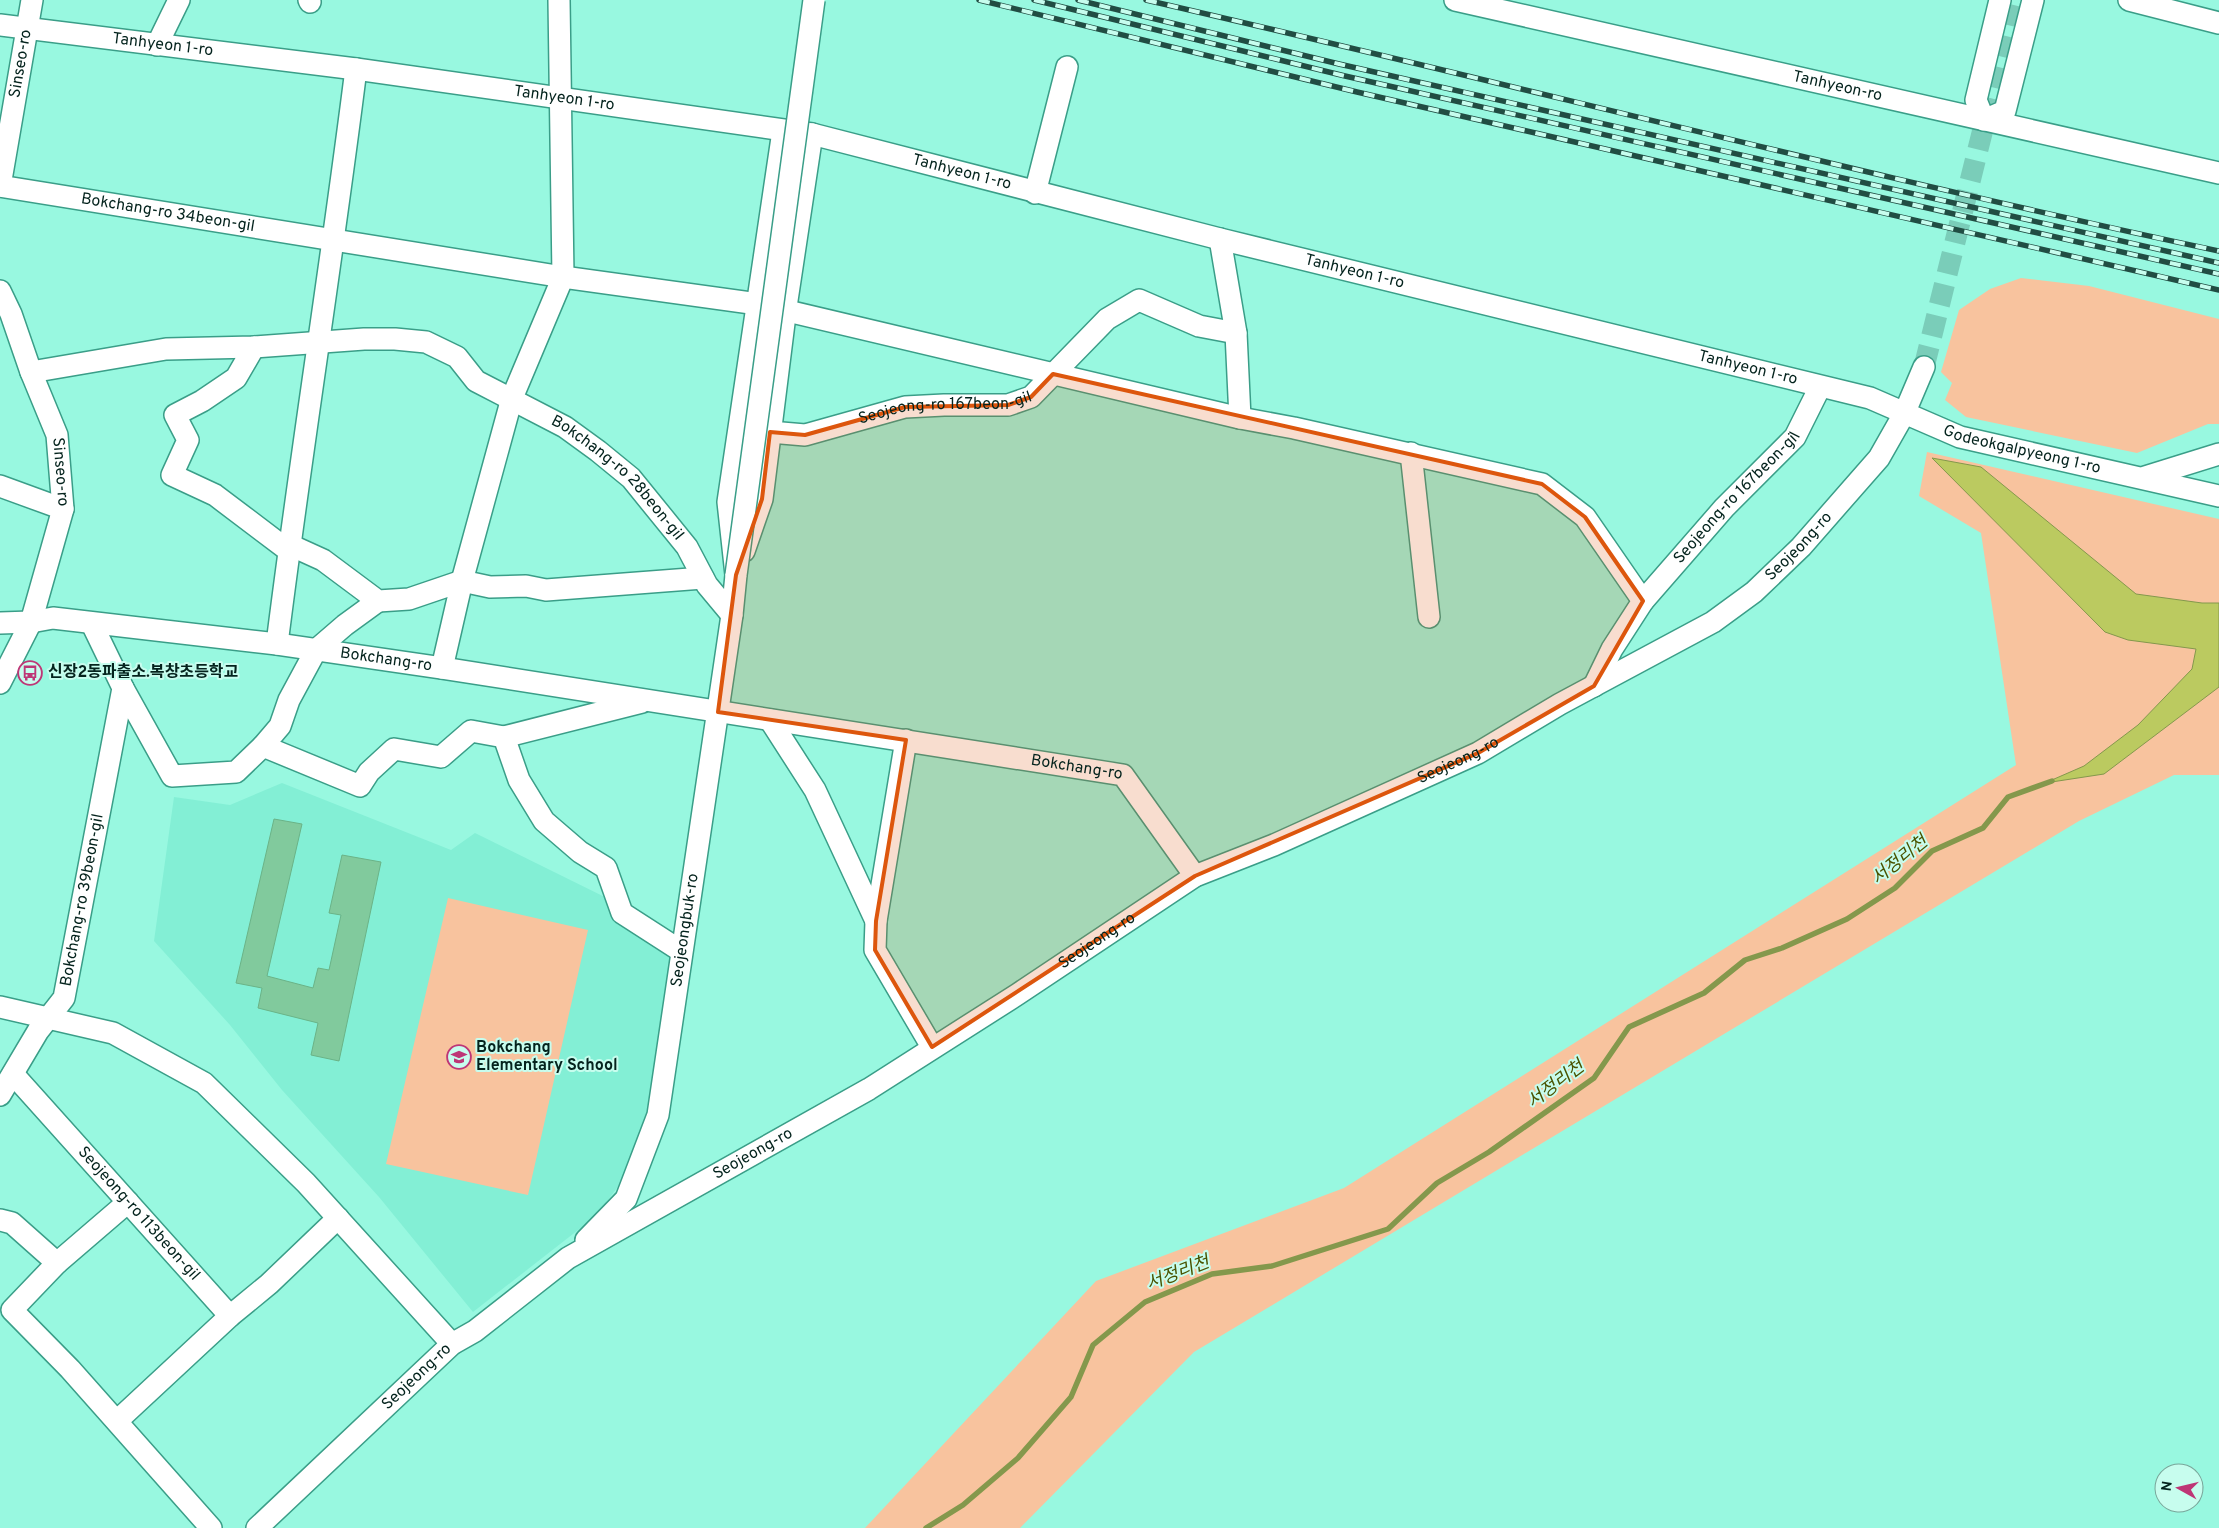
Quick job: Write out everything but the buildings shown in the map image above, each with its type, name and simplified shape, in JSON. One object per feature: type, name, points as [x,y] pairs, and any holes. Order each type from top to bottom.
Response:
[{"type":"street","name":"Sinseo-ro","points":[[0,186],[32,0]]},
{"type":"street","points":[[157,45],[179,0]]},
{"type":"street","points":[[442,668],[462,581],[512,398],[563,277],[559,0]]},
{"type":"street","points":[[736,575],[814,0]]},
{"type":"street","name":"Tanhyeon-ro","points":[[1455,0],[2219,173]]},
{"type":"street","points":[[2000,0],[1976,100],[1984,120],[2005,111],[2033,0]]},
{"type":"street","points":[[2129,0],[2166,4],[2219,22]]},
{"type":"street","name":"Tanhyeon 1-ro","points":[[0,25],[356,69],[812,134],[1035,193],[1870,398],[1904,414]]},
{"type":"street","points":[[1035,193],[1067,66]]},
{"type":"street","points":[[278,644],[289,548],[318,343],[335,239],[356,69]]},
{"type":"street","points":[[736,575],[728,502],[783,131]]},
{"type":"street","points":[[736,575],[762,499],[786,310],[812,134]]},
{"type":"street","name":"Bokchang-ro 34beon-gil","points":[[0,186],[563,277]]},
{"type":"street","points":[[1220,239],[1236,333],[1240,418]]},
{"type":"street","points":[[563,277],[758,304],[1240,418],[1412,454],[1542,484],[1585,517],[1643,601]]},
{"type":"street","name":"Sinseo-ro","points":[[0,291],[11,314],[31,372],[57,435],[62,509],[31,622],[0,683]]},
{"type":"street","name":"Seojeong-ro 167beon-gil","points":[[770,432],[805,435],[905,407],[944,405],[1008,406],[1030,397],[1107,318],[1139,300],[1199,326],[1236,333]]},
{"type":"street","name":"Bokchang-ro 28beon-gil","points":[[318,343],[395,339],[426,342],[457,357],[476,381],[565,427],[630,478],[686,547],[703,578],[732,615]]},
{"type":"street","points":[[31,372],[166,349],[318,343]]},
{"type":"street","points":[[254,347],[236,378],[175,415],[188,440],[172,475],[215,495],[289,548],[323,560],[378,601]]},
{"type":"street","name":"Seojeong-ro","points":[[257,1528],[452,1344],[475,1331],[568,1258],[869,1089],[932,1047],[1018,994],[1195,876],[1274,844],[1478,753],[1594,686],[1713,622],[1754,592],[1801,548],[1879,458],[1904,414],[1924,367]]},
{"type":"street","name":"Seojeong-ro 167beon-gil","points":[[1594,686],[1612,649],[1643,601],[1724,508],[1795,437],[1820,387]]},
{"type":"street","name":"Godeokgalpyeong 1-ro","points":[[1904,414],[1960,437],[2219,496]]},
{"type":"street","points":[[1412,454],[1429,616]]},
{"type":"street","points":[[2142,478],[2219,454]]},
{"type":"street","points":[[0,486],[62,509]]},
{"type":"street","name":"Seojeongbuk-ro","points":[[568,1258],[626,1199],[658,1115],[718,712],[736,575]]},
{"type":"street","points":[[92,624],[123,688],[172,776],[236,772],[263,746],[280,726],[289,700],[316,650],[344,625],[378,601],[409,599],[462,581],[490,587],[526,586],[546,590],[703,578]]},
{"type":"street","name":"Bokchang-ro","points":[[0,623],[31,622],[53,618],[278,644],[651,700],[1123,775],[1195,876]]},
{"type":"street","name":"Bokchang-ro 39beon-gil","points":[[0,1095],[23,1054],[64,998],[123,688]]},
{"type":"street","points":[[263,746],[360,786],[369,772],[394,749],[441,757],[471,731],[504,737],[651,700]]},
{"type":"street","points":[[770,720],[814,790],[876,921]]},
{"type":"street","points":[[504,737],[518,780],[544,821],[580,852],[606,868],[622,913],[682,951]]},
{"type":"street","points":[[906,740],[876,921],[875,950],[932,1047]]},
{"type":"street","points":[[0,1007],[113,1033],[204,1083],[306,1183],[452,1344]]},
{"type":"street","name":"Seojeong-ro 113beon-gil","points":[[13,1074],[230,1316]]},
{"type":"street","points":[[128,1202],[57,1263],[6,1316],[117,1421],[211,1528]]},
{"type":"street","points":[[117,1421],[230,1316],[269,1284],[338,1218]]},
{"type":"street","points":[[0,1220],[12,1223],[57,1263]]},
{"type":"highlighted area","points":[[1053,374],[1542,484],[1585,517],[1643,601],[1594,686],[1478,753],[1195,876],[932,1047],[875,950],[876,921],[906,740],[718,712],[736,575],[762,499],[770,432],[805,435],[905,407],[1008,405],[1031,397]]},
{"type":"shaded area","points":[[2021,278],[2089,286],[2219,319],[2219,424],[2208,424],[2137,453],[1966,417],[1945,400],[1952,383],[1941,372],[1959,310],[1990,289]]},
{"type":"shaded area","points":[[1927,452],[2219,519],[2219,775],[2174,775],[2079,821],[1194,1352],[1020,1528],[865,1528],[1096,1281],[1344,1188],[2016,765],[1981,533],[1919,496]]},
{"type":"shaded area","points":[[1932,458],[1981,467],[2136,594],[2202,603],[2219,603],[2219,687],[2104,774],[2045,783],[2084,766],[2138,725],[2192,669],[2196,649],[2128,640],[2105,632]]},
{"type":"shaded area","name":"Bokchang Elementary School","points":[[282,783],[451,850],[475,833],[625,907],[681,947],[648,1134],[626,1176],[596,1216],[473,1312],[379,1197],[282,1090],[230,1025],[154,941],[174,797],[230,805]]},
{"type":"shaded area","points":[[448,898],[588,930],[528,1195],[386,1164]]},
{"type":"waterway","name":"서정리천","points":[[926,1528],[963,1505],[1018,1458],[1071,1397],[1093,1345],[1145,1302],[1212,1274],[1272,1266],[1388,1229],[1437,1183],[1489,1152],[1594,1078],[1629,1027],[1704,993],[1745,960],[1782,948],[1847,919],[1895,888],[1932,851],[1983,828],[2008,797],[2052,781]]},
{"type":"tunnel","points":[[1924,367],[2015,0]]},
{"type":"railway","points":[[979,0],[1357,92],[2219,290]]},
{"type":"railway","points":[[1034,0],[1345,76],[2219,274]]},
{"type":"railway","points":[[1078,0],[1339,64],[2219,263]]},
{"type":"railway","points":[[1146,0],[1816,160],[2219,251]]},
{"type":"place","name":"신장2동파출소.복창초등학교","points":[[30,673]]},
{"type":"place","name":"Bokchang Elementary School","points":[[459,1057]]}]
